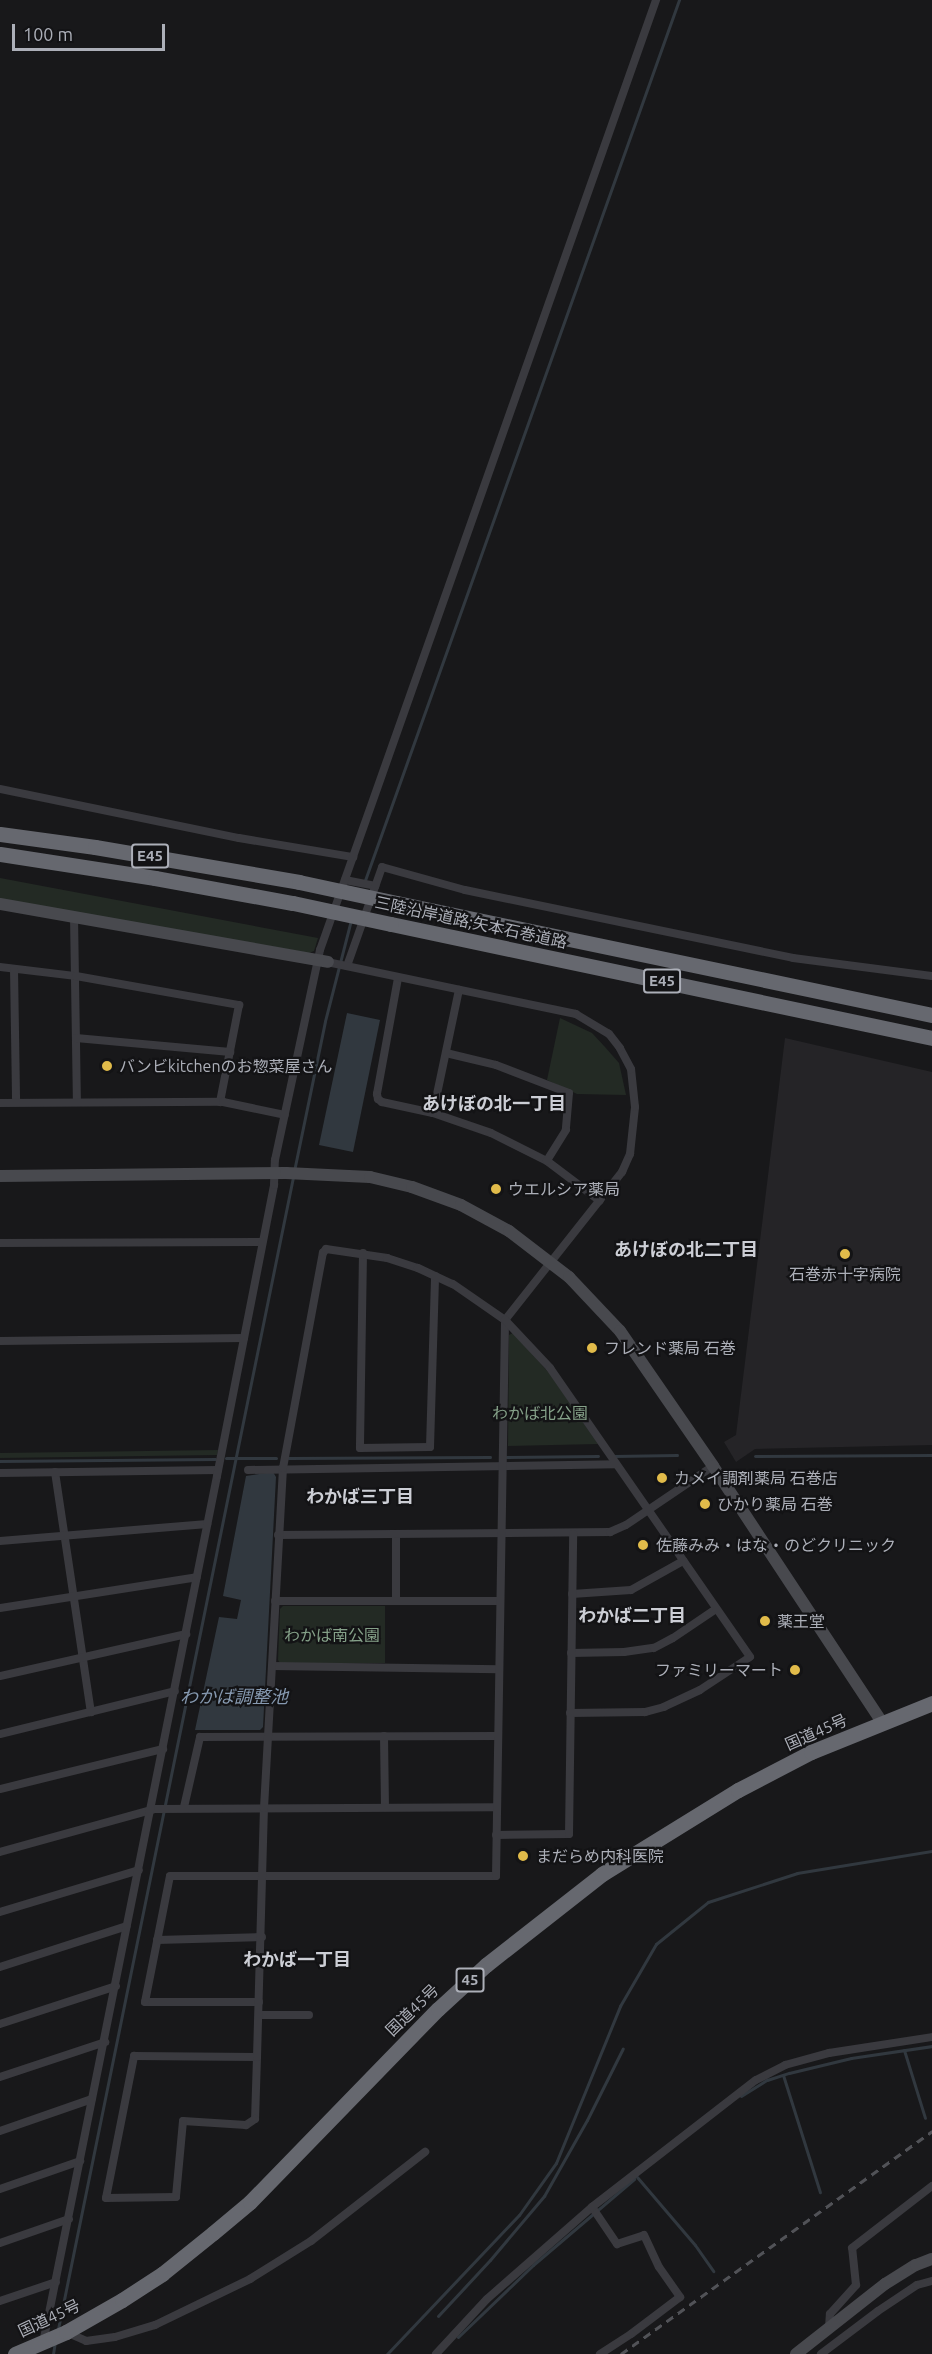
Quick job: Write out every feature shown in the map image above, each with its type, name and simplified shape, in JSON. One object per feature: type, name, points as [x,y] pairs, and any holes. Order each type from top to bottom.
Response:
[{"type":"highway","name":"三陸沿岸道路;矢本石巻道路","points":[[0,834],[95,847],[299,882],[932,1015]]},
{"type":"highway","name":"三陸沿岸道路;矢本石巻道路","points":[[0,854],[155,878],[293,903],[932,1038]]},
{"type":"highway","points":[[718,970],[932,1005]]},
{"type":"highway","points":[[856,1022],[932,1045]]},
{"type":"highway","name":"国道45号","points":[[15,2354],[55,2337],[162,2274],[243,2208],[446,2001],[486,1965],[602,1874],[738,1790],[812,1752],[932,1703]]},
{"type":"street","points":[[425,2152],[311,2241],[250,2279],[155,2325],[115,2337],[86,2341],[72,2337],[55,2337],[56,2282],[127,1926],[153,1809],[262,1242],[281,1173],[285,1114],[333,963],[345,880],[656,0]]},
{"type":"street","points":[[0,789],[239,838],[352,857]]},
{"type":"street","points":[[333,963],[375,886],[382,867],[465,890],[793,958],[932,976]]},
{"type":"street","points":[[345,880],[375,886]]},
{"type":"street","points":[[0,904],[333,963],[576,1014],[609,1034],[620,1048],[631,1069],[635,1091],[630,1154],[622,1172],[505,1320],[496,1876],[170,1876],[145,2001],[259,2002]]},
{"type":"street","points":[[74,916],[77,1101]]},
{"type":"street","points":[[0,967],[76,976],[239,1005],[219,1102]]},
{"type":"street","points":[[14,969],[16,1102]]},
{"type":"street","points":[[398,978],[376,1094],[382,1102],[433,1113],[490,1133],[547,1161],[600,1201]]},
{"type":"street","points":[[433,1113],[459,990]]},
{"type":"street","points":[[76,1038],[230,1052]]},
{"type":"street","points":[[446,1053],[496,1065],[569,1093],[566,1130],[547,1161]]},
{"type":"street","points":[[0,1103],[219,1102],[285,1114]]},
{"type":"street","points":[[0,1176],[304,1173],[370,1178],[442,1197],[509,1231],[552,1261],[587,1293],[620,1331],[713,1466],[882,1722]]},
{"type":"street","points":[[0,1243],[262,1242]]},
{"type":"street","points":[[257,2057],[134,2056],[106,2198],[176,2197],[183,2121],[246,2125],[255,2119],[262,1937],[264,1808],[283,1468],[322,1253],[329,1248],[387,1258],[435,1275],[480,1300],[505,1320],[542,1357],[750,1657],[700,1690],[664,1707],[645,1712],[570,1713]]},
{"type":"street","points":[[363,1253],[360,1448],[430,1447],[435,1275]]},
{"type":"street","points":[[0,1341],[244,1338]]},
{"type":"street","points":[[248,1470],[616,1464]]},
{"type":"street","points":[[279,1535],[610,1532],[648,1510],[713,1466]]},
{"type":"street","points":[[0,1473],[218,1470]]},
{"type":"street","points":[[55,1472],[91,1712]]},
{"type":"street","points":[[0,1541],[207,1524]]},
{"type":"street","points":[[396,1534],[396,1600]]},
{"type":"street","points":[[496,1835],[569,1834],[573,1534]]},
{"type":"street","points":[[572,1594],[631,1590],[683,1561]]},
{"type":"street","points":[[0,1608],[197,1577]]},
{"type":"street","points":[[275,1600],[500,1601]]},
{"type":"street","points":[[571,1653],[624,1652],[654,1648],[716,1609]]},
{"type":"street","points":[[0,1676],[186,1634]]},
{"type":"street","points":[[272,1666],[499,1669]]},
{"type":"street","points":[[0,1734],[175,1691]]},
{"type":"street","points":[[384,1736],[385,1807]]},
{"type":"street","points":[[184,1807],[200,1737],[498,1736]]},
{"type":"street","points":[[0,1789],[163,1749]]},
{"type":"street","points":[[0,1850],[153,1809],[184,1807],[497,1807]]},
{"type":"street","points":[[0,1912],[139,1870]]},
{"type":"street","points":[[0,1967],[127,1926]]},
{"type":"street","points":[[157,1940],[262,1937]]},
{"type":"street","points":[[0,2024],[116,1986]]},
{"type":"street","points":[[259,2014],[309,2015]]},
{"type":"street","points":[[436,2354],[487,2299],[592,2207],[733,2095],[785,2065],[829,2054],[932,2037]]},
{"type":"street","points":[[0,2077],[105,2042]]},
{"type":"street","points":[[0,2131],[93,2099]]},
{"type":"street","points":[[0,2189],[80,2161]]},
{"type":"street","points":[[829,2327],[831,2314],[856,2285],[852,2248],[932,2186]]},
{"type":"street","points":[[592,2207],[617,2244],[644,2235],[659,2267],[680,2297],[600,2354]]},
{"type":"street","points":[[0,2243],[69,2219]]},
{"type":"street","points":[[796,2354],[885,2284],[916,2265],[932,2259]]},
{"type":"street","points":[[821,2354],[917,2285],[932,2281]]},
{"type":"street","points":[[0,2301],[56,2282]]},
{"type":"shaded area","name":"石巻赤十字病院","points":[[785,1038],[932,1072],[932,1445],[755,1449],[736,1462],[724,1442],[736,1435]]},
{"type":"green space","points":[[0,878],[318,938],[314,951],[309,953],[0,899]]},
{"type":"green space","points":[[560,1018],[592,1033],[619,1063],[626,1095],[577,1094],[547,1080]]},
{"type":"green space","name":"わかば北公園","points":[[513,1333],[550,1374],[598,1444],[508,1446],[509,1335]]},
{"type":"green space","points":[[218,1450],[217,1455],[0,1458],[0,1453]]},
{"type":"green space","name":"わかば南公園","points":[[283,1606],[385,1606],[385,1663],[280,1663],[278,1660],[280,1609]]},
{"type":"water","points":[[347,1013],[380,1020],[353,1152],[319,1145]]},
{"type":"water","name":"わかば調整池","points":[[273,1472],[276,1477],[263,1727],[260,1730],[195,1730],[219,1617],[237,1619],[241,1600],[223,1596],[246,1476]]},
{"type":"waterway","points":[[364,883],[679,0]]},
{"type":"waterway","points":[[294,1171],[325,1021],[351,920]]},
{"type":"waterway","points":[[58,2329],[293,1177]]},
{"type":"waterway","points":[[614,1456],[677,1455]]},
{"type":"waterway","points":[[755,1456],[932,1455]]},
{"type":"waterway","points":[[506,1457],[598,1456]]},
{"type":"waterway","points":[[288,1458],[490,1457]]},
{"type":"waterway","points":[[226,1458],[276,1458]]},
{"type":"waterway","points":[[0,1461],[215,1459]]},
{"type":"waterway","points":[[387,2354],[519,2215],[556,2163],[620,2006],[656,1944],[708,1902],[797,1873],[932,1851]]},
{"type":"waterway","points":[[741,2096],[767,2080],[789,2073],[851,2058],[932,2046]]},
{"type":"waterway","points":[[438,2316],[490,2260],[544,2196],[587,2120],[623,2048]]},
{"type":"waterway","points":[[904,2050],[925,2118]]},
{"type":"waterway","points":[[783,2075],[820,2192]]},
{"type":"waterway","points":[[637,2177],[695,2245],[713,2271]]},
{"type":"waterway","points":[[458,2337],[533,2265],[634,2179]]},
{"type":"waterway","points":[[53,2354],[55,2341]]},
{"type":"railway","points":[[621,2354],[932,2131]]},
{"type":"place","name":"バンビkitchenのお惣菜屋さん","points":[[107,1066]]},
{"type":"place","name":"ウエルシア薬局","points":[[496,1189]]},
{"type":"place","name":"石巻赤十字病院","points":[[845,1254]]},
{"type":"place","name":"フレンド薬局 石巻","points":[[592,1348]]},
{"type":"place","name":"カメイ調剤薬局 石巻店","points":[[662,1478]]},
{"type":"place","name":"ひかり薬局 石巻","points":[[705,1504]]},
{"type":"place","name":"佐藤みみ・はな・のどクリニック","points":[[643,1545]]},
{"type":"place","name":"薬王堂","points":[[765,1621]]},
{"type":"place","name":"ファミリーマート","points":[[795,1670]]},
{"type":"place","name":"まだらめ内科医院","points":[[523,1856]]},
{"type":"district","name":"あけぼの北一丁目","points":[[494,1103]]},
{"type":"district","name":"あけぼの北二丁目","points":[[686,1249]]},
{"type":"district","name":"わかば三丁目","points":[[360,1496]]},
{"type":"district","name":"わかば二丁目","points":[[632,1615]]},
{"type":"district","name":"わかば一丁目","points":[[297,1959]]}]
